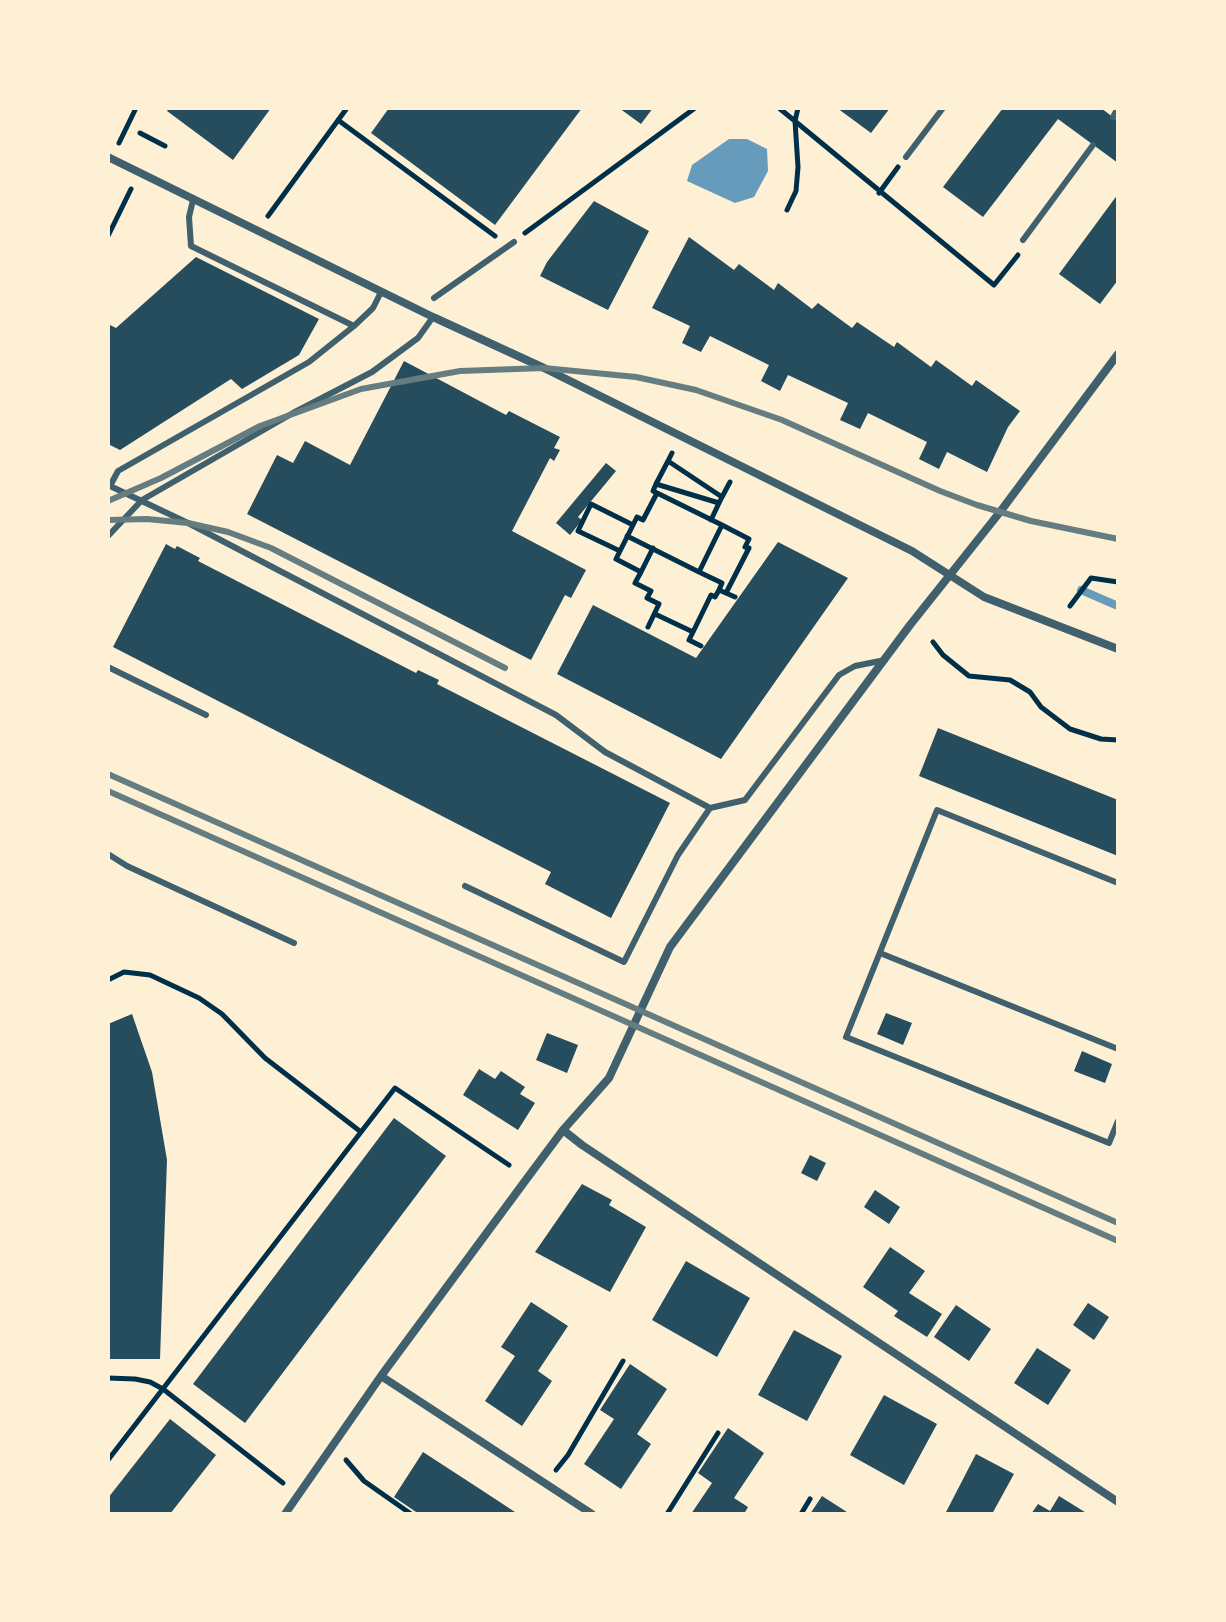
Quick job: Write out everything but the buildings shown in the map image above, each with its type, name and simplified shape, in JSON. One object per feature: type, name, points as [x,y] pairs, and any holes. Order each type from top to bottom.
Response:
[{"type":"street","points":[[108,157],[912,551],[984,597],[1118,649]]},
{"type":"street","points":[[285,1514],[381,1376],[563,1130],[609,1078],[670,947],[1118,354]]},
{"type":"street","points":[[563,1130],[1118,1502]]},
{"type":"street","points":[[381,1376],[592,1514]]},
{"type":"lane","points":[[906,157],[943,108]]},
{"type":"lane","points":[[1113,117],[1118,108]]},
{"type":"lane","points":[[1023,240],[1093,145]]},
{"type":"lane","points":[[193,200],[189,217],[191,246],[354,326]]},
{"type":"lane","points":[[434,298],[511,244]]},
{"type":"lane","points":[[381,292],[373,308],[309,362],[118,471],[109,486],[142,500],[556,715],[605,752],[710,808],[745,800],[839,675],[855,666],[885,660]]},
{"type":"lane","points":[[108,536],[142,500],[293,413],[372,372],[418,338],[433,317]]},
{"type":"lane","points":[[108,667],[206,715]]},
{"type":"lane","points":[[465,886],[624,962],[678,855],[710,808]]},
{"type":"lane","points":[[1118,883],[937,810],[846,1037],[1109,1143],[1118,1121]]},
{"type":"lane","points":[[108,854],[127,866],[294,943]]},
{"type":"lane","points":[[880,953],[1118,1049]]},
{"type":"path","points":[[119,144],[136,108]]},
{"type":"path","points":[[267,217],[347,108]]},
{"type":"path","points":[[338,120],[511,244],[695,108]]},
{"type":"path","points":[[779,108],[994,285],[1023,248]]},
{"type":"path","points":[[787,210],[796,191],[795,121],[798,108]]},
{"type":"path","points":[[140,133],[165,146]]},
{"type":"path","points":[[147,147],[151,139]]},
{"type":"path","points":[[879,193],[906,157]]},
{"type":"path","points":[[108,236],[131,189]]},
{"type":"path","points":[[672,453],[653,491],[749,539],[745,547],[749,548],[726,593]]},
{"type":"path","points":[[668,461],[721,500]]},
{"type":"path","points":[[711,520],[730,482]]},
{"type":"path","points":[[656,484],[721,500]]},
{"type":"path","points":[[641,572],[616,559],[637,517],[643,520],[657,493]]},
{"type":"path","points":[[620,551],[578,531],[591,504],[633,525]]},
{"type":"path","points":[[699,572],[722,525]]},
{"type":"path","points":[[627,536],[722,583],[715,597],[711,595],[689,640],[701,646]]},
{"type":"path","points":[[648,627],[659,604],[647,598],[651,591],[635,583],[653,548]]},
{"type":"path","points":[[1070,606],[1091,578],[1118,582]]},
{"type":"path","points":[[719,590],[735,597]]},
{"type":"path","points":[[655,614],[693,632]]},
{"type":"path","points":[[933,642],[943,655],[969,676],[1010,680],[1030,692],[1041,707],[1070,729],[1101,739],[1118,740]]},
{"type":"path","points":[[108,980],[124,972],[150,975],[199,998],[222,1014],[265,1058],[361,1132]]},
{"type":"path","points":[[108,1460],[395,1088],[509,1165]]},
{"type":"path","points":[[556,1470],[623,1361]]},
{"type":"path","points":[[108,1378],[135,1379],[163,1389],[283,1483]]},
{"type":"path","points":[[667,1514],[718,1433]]},
{"type":"path","points":[[346,1460],[364,1481],[411,1514]]},
{"type":"path","points":[[801,1514],[810,1499]]},
{"type":"water","points":[[729,139],[747,139],[767,149],[768,171],[754,197],[735,203],[687,181],[692,165]]},
{"type":"waterway","points":[[1081,590],[1118,606]]},
{"type":"railway","points":[[108,501],[161,478],[260,426],[361,389],[460,371],[544,368],[636,377],[696,390],[782,420],[977,505],[1031,521],[1118,539]]},
{"type":"railway","points":[[108,520],[147,519],[188,523],[228,532],[271,548],[505,668]]},
{"type":"railway","points":[[108,774],[1118,1223]]},
{"type":"railway","points":[[108,791],[1118,1241]]}]
